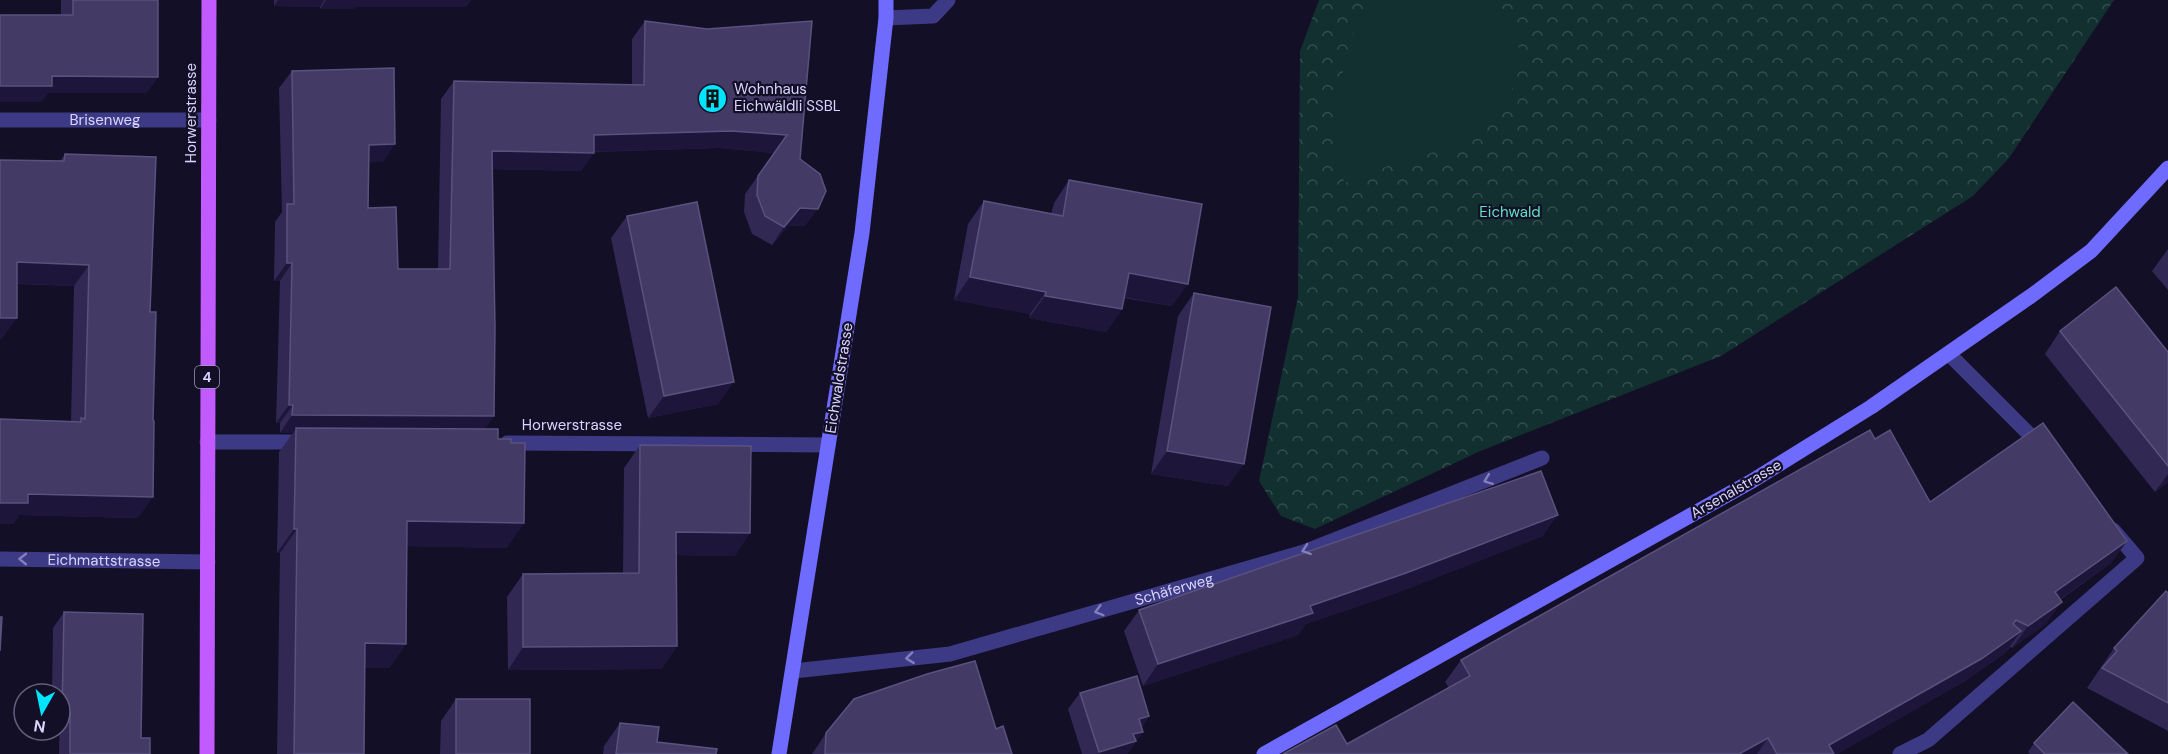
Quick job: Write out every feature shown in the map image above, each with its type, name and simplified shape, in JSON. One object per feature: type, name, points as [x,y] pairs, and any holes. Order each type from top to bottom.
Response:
[{"type":"main road","name":"Horwerstrasse","points":[[207,754],[209,0]]},
{"type":"street","name":"Eichwaldstrasse","points":[[779,754],[862,233],[885,0]]},
{"type":"street","points":[[885,18],[933,16],[948,0]]},
{"type":"street","name":"Brisenweg","points":[[0,120],[209,120]]},
{"type":"street","name":"Arsenalstrasse","points":[[1264,754],[1752,481],[1871,407],[2031,296],[2091,251],[2168,168]]},
{"type":"street","points":[[1949,354],[2029,432],[2056,464]]},
{"type":"street","points":[[207,442],[322,442]]},
{"type":"street","name":"Horwerstrasse","points":[[490,443],[828,445]]},
{"type":"street","name":"Schäferweg","points":[[794,671],[950,654],[1304,552],[1542,458]]},
{"type":"street","points":[[1900,754],[1928,740],[2137,558],[2100,515]]},
{"type":"street","name":"Eichmattstrasse","points":[[0,559],[208,562]]},
{"type":"green space","name":"Eichwald","points":[[1319,0],[2114,0],[2009,158],[1973,196],[1721,356],[1478,452],[1315,529],[1281,516],[1259,481],[1298,297],[1300,51]]},
{"type":"green space","points":[[1377,0],[1496,0],[1516,26],[1520,58],[1511,92],[1494,123],[1467,143],[1398,162],[1345,183],[1336,165],[1335,109],[1350,40],[1365,11]]},
{"type":"building","points":[[73,0],[158,0],[158,77],[52,76],[52,86],[0,86],[0,15],[73,15]]},
{"type":"building","points":[[645,21],[707,29],[812,21],[800,159],[820,174],[826,191],[818,209],[800,208],[784,227],[765,216],[757,195],[758,176],[787,135],[731,131],[594,135],[594,153],[492,151],[494,416],[292,415],[293,405],[289,405],[292,263],[287,263],[287,204],[294,204],[292,71],[394,68],[395,144],[369,145],[368,208],[396,207],[398,269],[450,269],[454,81],[644,85]]},
{"type":"building","points":[[65,154],[156,157],[150,312],[156,312],[153,497],[28,494],[28,503],[0,503],[0,419],[81,422],[81,418],[85,419],[89,265],[17,262],[17,318],[0,318],[0,160],[64,161]]},
{"type":"building","points":[[1069,180],[1202,204],[1188,284],[1129,273],[1122,309],[1045,296],[1046,292],[970,277],[984,201],[1063,216]]},
{"type":"building","points":[[697,202],[734,382],[664,396],[627,216]]},
{"type":"building","points":[[2116,287],[2168,352],[2168,466],[2060,331]]},
{"type":"building","points":[[1194,293],[1271,307],[1244,464],[1167,451]]},
{"type":"building","points":[[2043,423],[2127,541],[2055,592],[2062,602],[2028,626],[2016,620],[2013,624],[2021,631],[1981,659],[1829,745],[1834,754],[1777,754],[1768,738],[1739,754],[1283,754],[1336,725],[1347,744],[1470,676],[1461,660],[1870,430],[1875,439],[1890,430],[1930,502]]},
{"type":"building","points":[[296,428],[498,429],[498,439],[511,439],[511,443],[525,443],[524,523],[407,521],[406,644],[365,643],[364,754],[294,754]]},
{"type":"building","points":[[640,445],[751,446],[750,533],[676,532],[677,646],[523,647],[523,574],[639,573]]},
{"type":"building","points":[[1541,471],[1558,515],[1406,573],[1310,606],[1313,613],[1158,664],[1139,610]]},
{"type":"building","points":[[2166,591],[2168,593],[2168,703],[2102,668],[2117,651],[2114,648]]},
{"type":"building","points":[[64,612],[143,614],[141,738],[150,738],[150,754],[70,754],[72,682],[63,682]]},
{"type":"building","points":[[0,617],[2,617],[0,651]]},
{"type":"building","points":[[975,661],[996,729],[1003,726],[1012,754],[825,754],[826,733],[854,699],[927,674]]},
{"type":"building","points":[[1137,676],[1149,716],[1139,719],[1143,732],[1133,734],[1136,741],[1099,752],[1080,693]]},
{"type":"building","points":[[456,699],[530,699],[530,754],[456,754]]},
{"type":"building","points":[[2073,702],[2128,754],[2045,754],[2034,743]]},
{"type":"building","points":[[620,723],[659,727],[657,742],[717,749],[716,754],[616,754]]},
{"type":"place","name":"Wohnhaus Eichwäldli SSBL","points":[[713,98]]}]
